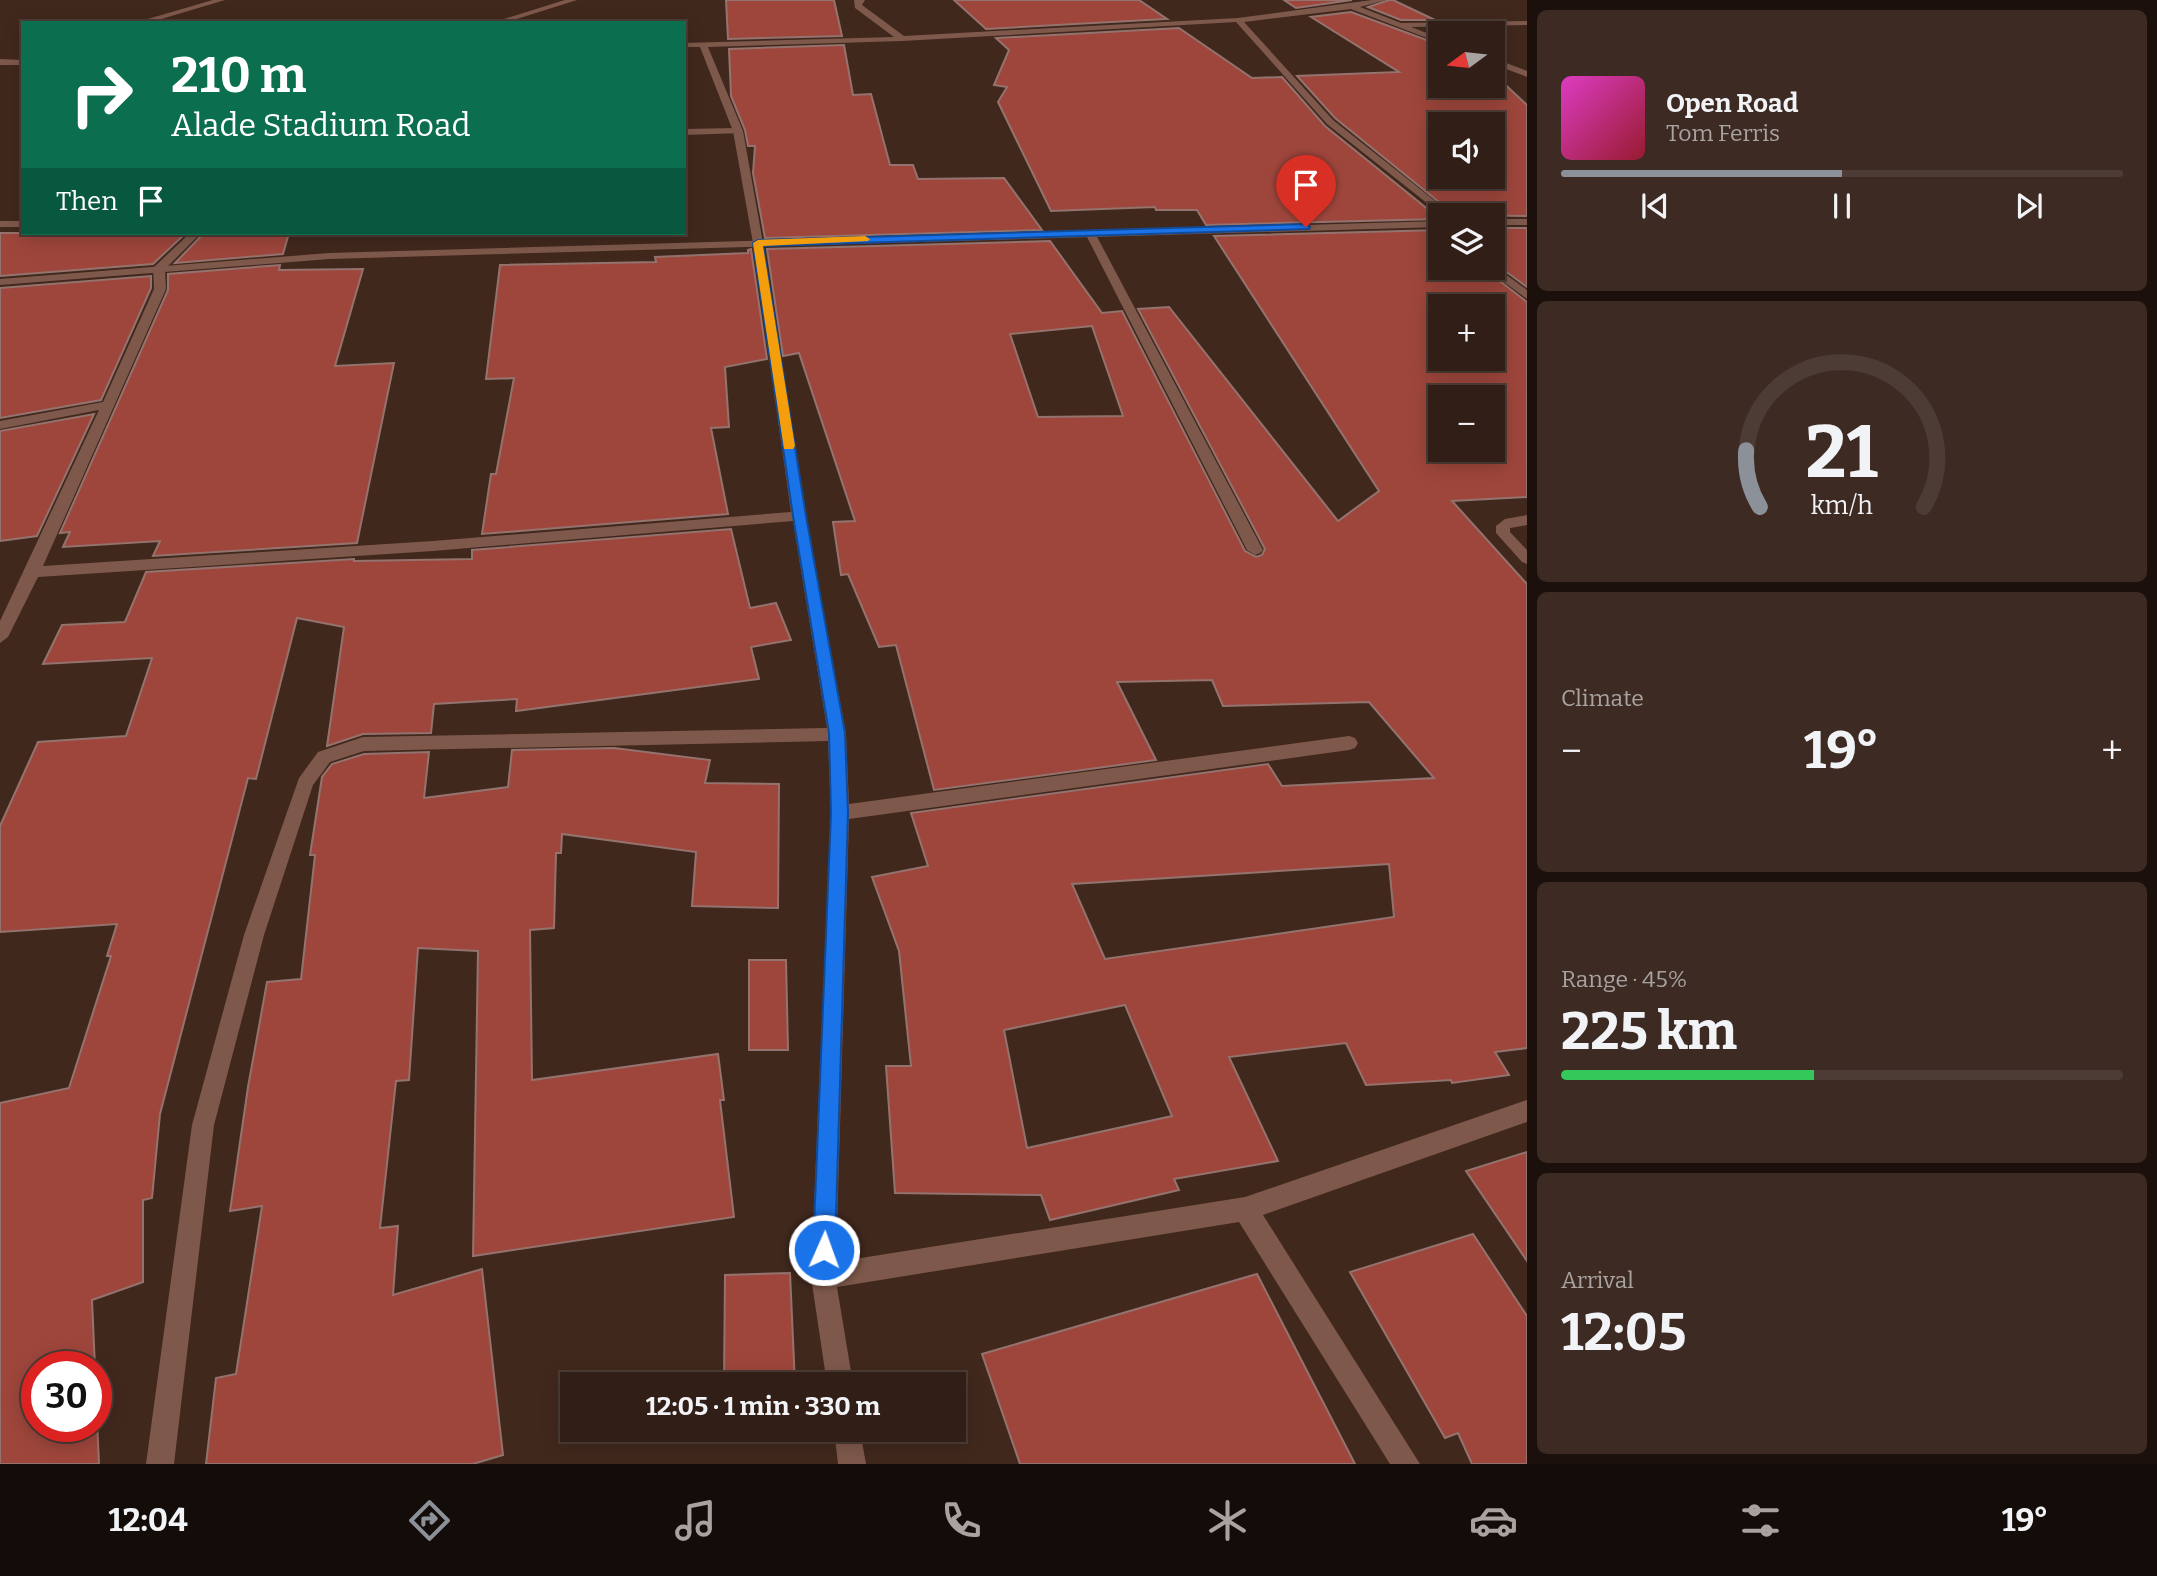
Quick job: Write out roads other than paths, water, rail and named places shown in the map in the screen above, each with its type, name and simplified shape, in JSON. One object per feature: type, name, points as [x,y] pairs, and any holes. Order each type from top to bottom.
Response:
[{"type":"street","points":[[145,21],[221,0]]},
{"type":"street","points":[[502,21],[573,0]]},
{"type":"street","points":[[861,0],[857,1],[858,6],[902,39]]},
{"type":"street","points":[[686,45],[902,39],[1238,20],[1352,7],[1381,0]]},
{"type":"street","points":[[1352,7],[1428,36]]},
{"type":"street","points":[[1238,20],[1330,122],[1433,203]]},
{"type":"street","points":[[1402,25],[1527,23]]},
{"type":"street","points":[[703,44],[738,131],[758,243],[799,516],[837,733],[839,813],[823,1277],[838,1372]]},
{"type":"street","points":[[1,62],[21,57]]},
{"type":"street","points":[[1,62],[21,62]]},
{"type":"street","points":[[1505,66],[1527,74]]},
{"type":"street","points":[[686,132],[738,131]]},
{"type":"street","points":[[1505,222],[1527,222]]},
{"type":"street","points":[[0,225],[21,224]]},
{"type":"street","points":[[0,282],[329,256],[1428,224]]},
{"type":"street","points":[[1090,233],[1255,550]]},
{"type":"street","points":[[0,637],[33,572],[160,289],[159,268],[194,235]]},
{"type":"street","points":[[1505,279],[1527,296]]},
{"type":"street","points":[[0,425],[107,405]]},
{"type":"street","points":[[33,572],[433,546],[799,516]]},
{"type":"street","points":[[1527,520],[1510,522],[1503,526],[1503,533],[1527,559]]},
{"type":"street","points":[[160,1464],[203,1125],[258,922],[305,783],[324,757],[363,744],[837,733]]},
{"type":"street","points":[[839,813],[1349,743]]},
{"type":"street","points":[[823,1277],[1245,1209],[1527,1111]]},
{"type":"street","points":[[1245,1209],[1406,1464]]},
{"type":"street","points":[[849,1442],[852,1464]]}]
